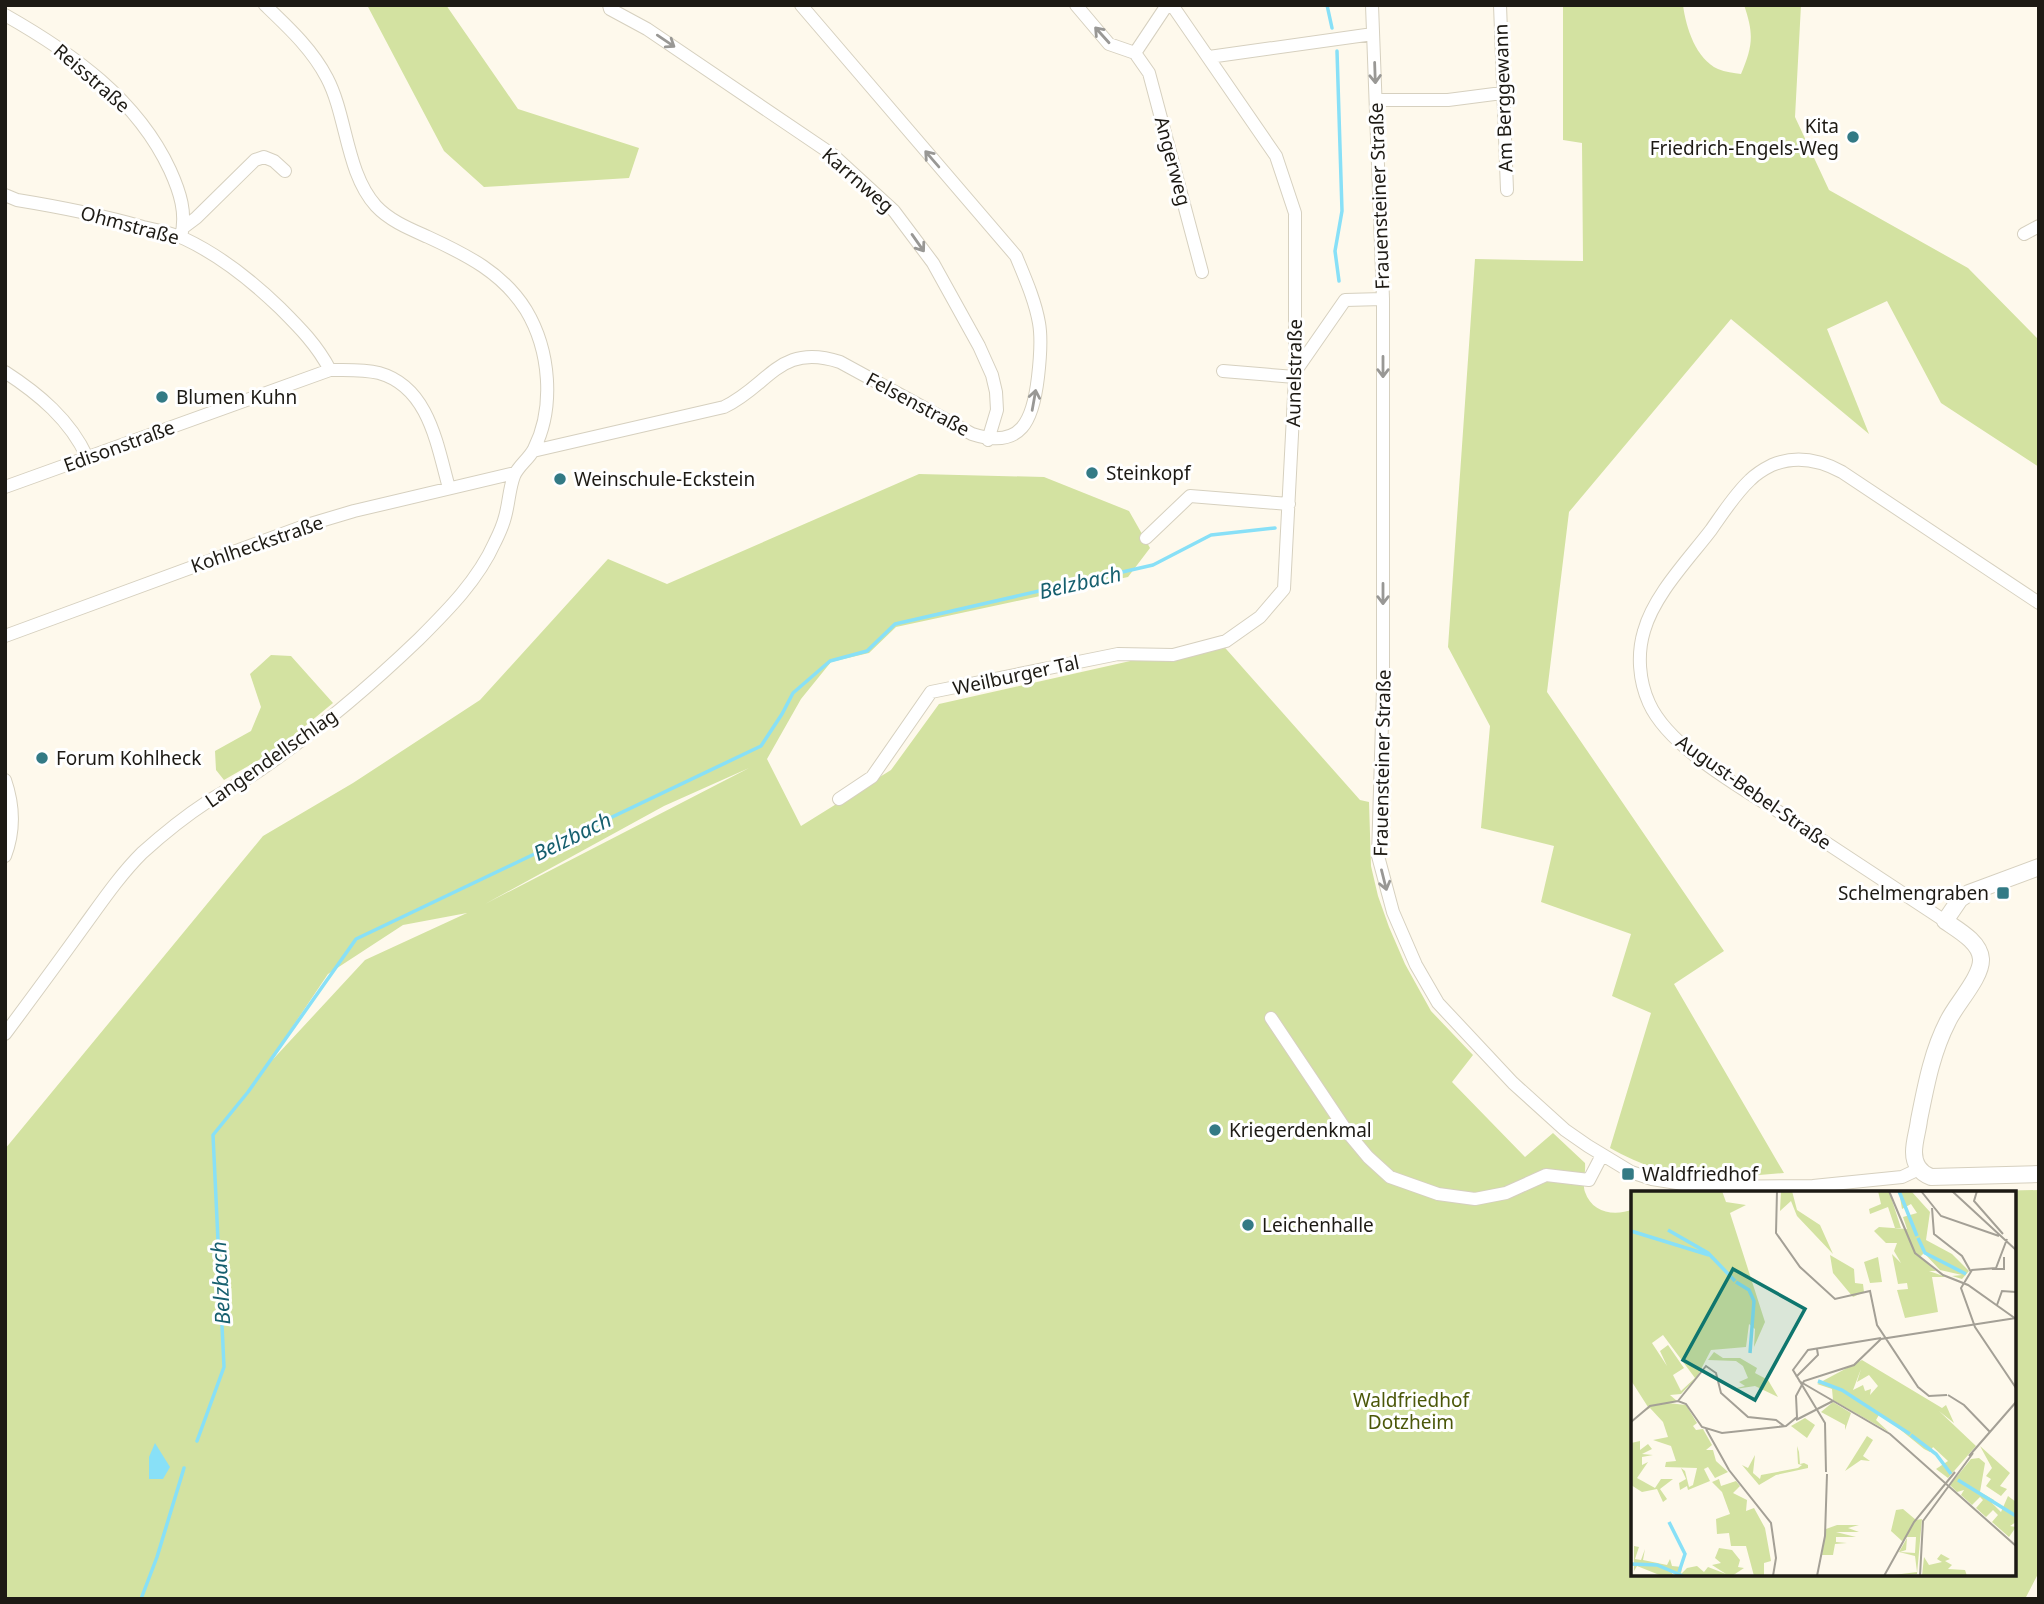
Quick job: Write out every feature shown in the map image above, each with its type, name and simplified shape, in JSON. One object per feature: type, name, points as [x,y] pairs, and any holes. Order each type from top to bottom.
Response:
[{"type":"street","points":[[265,5],[314,55],[328,80],[363,186],[374,204],[390,218],[488,268],[509,288],[526,311],[539,338],[547,376],[547,395],[543,424],[533,451],[515,473]]},
{"type":"street","name":"Karrnweg","points":[[609,5],[610,9],[647,29],[833,155],[894,211],[933,263],[992,375],[997,410],[988,440]]},
{"type":"street","name":"Felsenstraße","points":[[533,451],[724,407],[736,401],[779,366],[812,357],[840,362],[972,434],[988,440],[1002,439],[1022,428],[1028,421],[1035,399],[1040,361],[1040,326],[1026,279],[1016,257],[801,5]]},
{"type":"street","points":[[1076,5],[1109,44],[1135,53],[1169,5]]},
{"type":"street","name":"Aunelstraße","points":[[1118,654],[1173,655],[1226,641],[1260,617],[1284,589],[1295,375],[1295,213],[1276,156],[1209,57],[1169,5]]},
{"type":"street","name":"Frauensteiner Straße","points":[[1372,5],[1383,299],[1382,690],[1378,856],[1393,912],[1416,965],[1438,1003],[1483,1053],[1536,1105],[1565,1130],[1631,1171],[1652,1179],[1702,1187],[1814,1186],[1902,1177],[1919,1169]]},
{"type":"street","name":"Am Berggewann","points":[[1500,5],[1507,190]]},
{"type":"street","name":"Reisstraße","points":[[5,15],[53,43],[113,91],[132,111],[153,140],[175,183],[184,214],[182,232]]},
{"type":"street","points":[[1209,57],[1373,34]]},
{"type":"street","name":"Angerweg","points":[[1135,53],[1149,73],[1202,272]]},
{"type":"street","points":[[1376,100],[1448,100],[1502,93]]},
{"type":"street","points":[[182,232],[255,160],[264,157],[274,161],[285,171]]},
{"type":"street","name":"Ohmstraße","points":[[5,195],[17,200],[182,232],[236,269],[262,291],[308,335],[330,370]]},
{"type":"street","points":[[2024,234],[2039,226]]},
{"type":"street","points":[[1223,371],[1295,375],[1345,300],[1383,299]]},
{"type":"street","name":"Edisonstraße","points":[[5,487],[330,370],[354,370],[380,373],[403,385],[421,403],[432,427],[449,488]]},
{"type":"street","points":[[5,372],[47,403],[69,425],[87,457]]},
{"type":"street","name":"August-Bebel-Straße","points":[[1945,921],[1711,767],[1672,736],[1649,705],[1644,690],[1639,661],[1643,631],[1667,588],[1751,478],[1774,464],[1801,459],[1821,462],[1842,472],[2039,603]]},
{"type":"street","name":"Kohlheckstraße","points":[[5,636],[307,525],[354,511],[515,473]]},
{"type":"street","name":"Langendellschlag","points":[[5,1034],[120,878],[142,853],[206,802],[255,774],[336,714],[386,671],[456,600],[494,545],[506,516],[515,473]]},
{"type":"street","points":[[1146,538],[1190,496],[1289,504]]},
{"type":"street","name":"Weilburger Tal","points":[[839,799],[872,777],[931,692],[1118,654]]},
{"type":"street","points":[[5,780],[11,797],[13,821],[10,844],[5,856]]},
{"type":"street","points":[[2039,867],[1960,899],[1945,921],[1975,946],[1981,963],[1977,976],[1951,1015],[1935,1051],[1914,1152],[1919,1169],[1927,1176],[1936,1178],[2039,1174]]},
{"type":"street","points":[[1271,1018],[1348,1133],[1368,1157],[1390,1177],[1438,1194],[1475,1199],[1500,1196],[1546,1175],[1588,1180],[1602,1155]]},
{"type":"green space","points":[[367,5],[446,5],[518,109],[639,148],[629,178],[484,187],[444,151]]},
{"type":"green space","points":[[1563,5],[1683,5],[1693,42],[1704,58],[1718,69],[1741,74],[1751,40],[1744,5],[1801,5],[1795,117],[1829,190],[1968,268],[2039,340],[2039,467],[1941,403],[1887,301],[1827,329],[1869,434],[1731,319],[1569,512],[1547,692],[1724,951],[1674,984],[1784,1173],[1717,1178],[1682,1176],[1645,1165],[1610,1148],[1651,1013],[1612,996],[1631,934],[1541,902],[1554,846],[1481,828],[1490,726],[1448,647],[1475,259],[1583,261],[1582,143],[1563,140]]},
{"type":"green space","name":"Waldfriedhof Dotzheim","points":[[919,474],[1044,477],[1129,511],[1150,548],[1128,577],[896,627],[869,653],[831,662],[801,699],[767,759],[801,826],[891,770],[939,704],[1219,641],[1360,800],[1369,802],[1371,866],[1389,927],[1405,964],[1431,1011],[1473,1055],[1452,1082],[1525,1157],[1553,1133],[1585,1163],[1585,1192],[1593,1205],[1612,1213],[1631,1210],[1631,1576],[2016,1576],[2016,1191],[1990,1191],[2039,1190],[2039,1572],[2025,1599],[5,1599],[5,1149],[263,836],[353,783],[480,700],[608,559],[667,584]],"holes":[[[749,768],[485,904],[664,806]],[[467,913],[365,960],[264,1069],[328,974],[403,925]]]},
{"type":"green space","points":[[271,655],[291,656],[333,703],[276,750],[224,780],[216,770],[215,751],[251,731],[261,707],[250,674]]},
{"type":"water","points":[[155,1443],[170,1467],[163,1479],[149,1479],[149,1457]]},
{"type":"waterway","name":"Belzbach","points":[[1327,5],[1332,28]]},
{"type":"waterway","name":"Belzbach","points":[[1337,51],[1342,211],[1335,251],[1339,281]]},
{"type":"waterway","name":"Belzbach","points":[[197,1441],[224,1367],[213,1135],[248,1092],[356,939],[761,746],[793,693],[830,661],[867,651],[895,624],[1153,565],[1211,535],[1275,528]]},
{"type":"waterway","name":"Belzbach","points":[[141,1599],[157,1557],[184,1468]]},
{"type":"place","name":"Kita Friedrich-Engels-Weg","points":[[1853,137]]},
{"type":"place","name":"Blumen Kuhn","points":[[162,397]]},
{"type":"place","name":"Steinkopf","points":[[1092,473]]},
{"type":"place","name":"Weinschule-Eckstein","points":[[560,479]]},
{"type":"place","name":"Forum Kohlheck","points":[[42,758]]},
{"type":"place","name":"Schelmengraben","points":[[2003,893]]},
{"type":"place","name":"Kriegerdenkmal","points":[[1215,1130]]},
{"type":"place","name":"Waldfriedhof","points":[[1628,1174]]},
{"type":"place","name":"Leichenhalle","points":[[1248,1225]]}]
